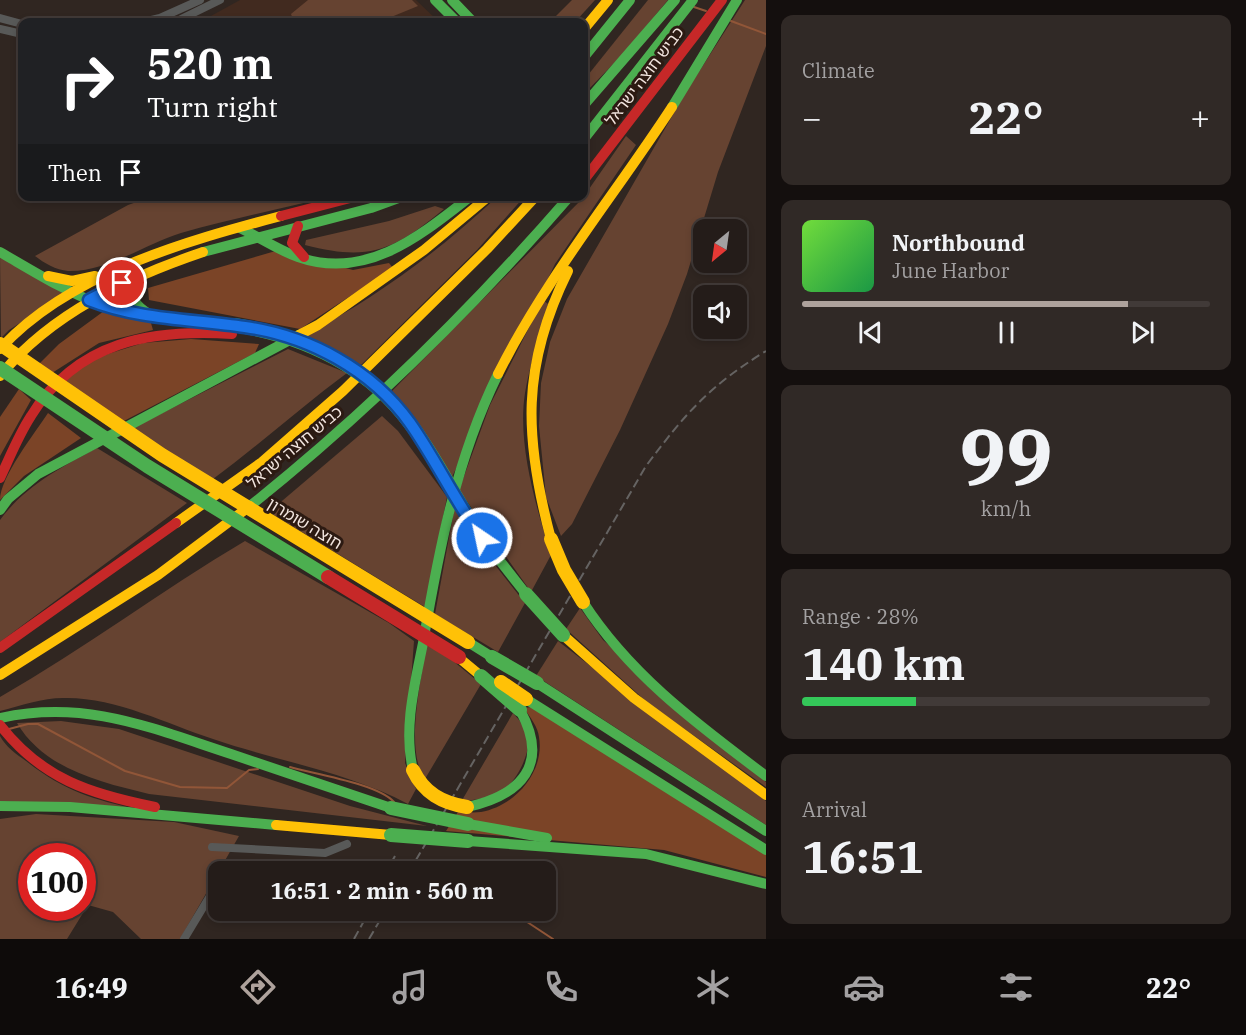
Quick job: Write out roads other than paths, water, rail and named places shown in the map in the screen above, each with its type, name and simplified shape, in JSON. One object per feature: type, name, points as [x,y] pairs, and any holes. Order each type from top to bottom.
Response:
[{"type":"main road","points":[[435,0],[453,18]]},
{"type":"main road","points":[[452,0],[469,18]]},
{"type":"main road","points":[[588,24],[609,0]]},
{"type":"main road","points":[[588,52],[630,0]]},
{"type":"main road","name":"כביש חוצה ישראל","points":[[588,134],[693,0]]},
{"type":"main road","points":[[588,100],[672,3]]},
{"type":"main road","points":[[727,3],[721,27],[605,206],[559,287],[549,310],[531,389],[529,417],[532,459],[551,539],[564,570],[583,602],[605,635],[642,676],[766,776]]},
{"type":"main road","name":"כביש חוצה ישראל","points":[[588,175],[707,20],[727,3]]},
{"type":"main road","points":[[588,97],[606,80]]},
{"type":"main road","points":[[43,275],[65,281],[80,280],[205,236],[340,201]]},
{"type":"main road","points":[[0,376],[24,350],[89,300],[135,277],[206,249],[386,201]]},
{"type":"main road","points":[[240,228],[290,254],[310,261],[352,265],[372,262],[396,251],[464,201]]},
{"type":"main road","points":[[0,510],[8,499],[38,474],[318,325],[424,250],[483,201]]},
{"type":"main road","name":"כביש חוצה ישראל","points":[[0,648],[261,462],[343,391],[487,249],[531,201]]},
{"type":"main road","name":"כביש חוצה ישראל","points":[[0,675],[51,646],[195,549],[285,479],[420,359],[565,201]]},
{"type":"main road","points":[[523,704],[536,742],[529,770],[507,796],[486,805],[453,806],[425,789],[413,770],[409,750],[418,668],[447,516],[464,453],[523,327],[569,253],[605,206]]},
{"type":"main road","points":[[298,226],[292,243],[296,250],[310,261]]},
{"type":"main road","points":[[0,252],[89,300],[128,313],[233,330],[276,333],[299,340],[359,372],[388,397],[409,422],[482,538],[526,594],[563,635],[634,698],[766,795]]},
{"type":"main road","points":[[0,346],[31,321],[74,293],[128,264]]},
{"type":"main road","points":[[135,277],[130,291],[133,302],[145,312],[170,320]]},
{"type":"main road","points":[[0,477],[36,408],[64,377],[93,356],[117,343],[144,335],[233,330]]},
{"type":"main road","name":"חוצה שומרון","points":[[0,346],[162,455],[537,683],[766,831]]},
{"type":"main road","name":"חוצה שומרון","points":[[0,368],[147,466],[457,655],[523,704]]},
{"type":"main road","points":[[523,704],[766,850]]},
{"type":"main road","points":[[0,718],[48,711],[87,712],[126,719],[392,808],[617,851],[680,860],[766,884]]},
{"type":"main road","points":[[0,725],[12,740],[44,768],[72,786],[107,798],[164,812]]},
{"type":"main road","points":[[0,806],[164,812],[250,824],[617,851]]},
{"type":"street","points":[[160,18],[200,0]]},
{"type":"street","points":[[183,18],[220,0]]},
{"type":"street","points":[[0,18],[18,23]]},
{"type":"street","points":[[0,29],[18,33]]},
{"type":"street","points":[[212,847],[325,853],[347,844]]},
{"type":"street","points":[[184,939],[208,899]]},
{"type":"waterway","points":[[694,7],[706,11]]},
{"type":"waterway","points":[[731,21],[766,34]]},
{"type":"waterway","points":[[9,729],[38,724],[125,771],[180,787],[227,788],[249,770],[258,769]]},
{"type":"waterway","points":[[290,767],[361,785],[375,790],[394,802]]},
{"type":"waterway","points":[[526,921],[553,939]]},
{"type":"railway","points":[[415,861],[646,466],[699,402],[729,376],[766,351]]},
{"type":"railway","points":[[392,861],[395,856]]},
{"type":"railway","points":[[354,939],[364,921]]},
{"type":"railway","points":[[369,939],[380,921]]}]
